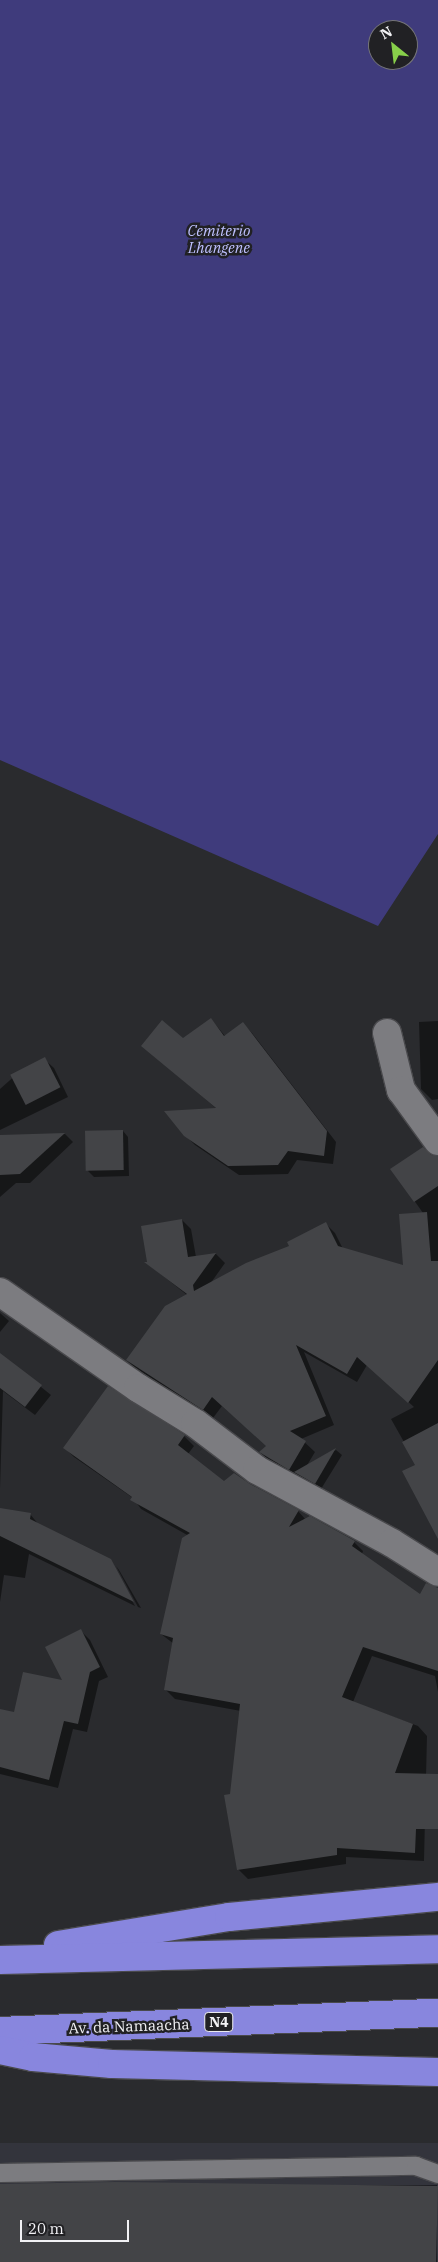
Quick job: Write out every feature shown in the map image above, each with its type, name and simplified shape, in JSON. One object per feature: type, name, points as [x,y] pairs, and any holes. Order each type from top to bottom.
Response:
[{"type":"highway","points":[[3,1959],[68,1943],[229,1917],[438,1898]]},
{"type":"highway","points":[[3,1959],[438,1949]]},
{"type":"highway","name":"Av. da Namaacha","points":[[0,2031],[438,2013]]},
{"type":"highway","points":[[0,2050],[34,2057],[112,2064],[438,2072]]},
{"type":"street","points":[[387,1033],[401,1090],[438,1142]]},
{"type":"street","points":[[0,1292],[138,1388],[195,1423],[257,1470],[392,1543],[438,1572]]},
{"type":"lane","points":[[0,2173],[416,2166],[438,2174]]},
{"type":"shaded area","points":[[0,2143],[438,2143],[438,2262],[0,2262]]},
{"type":"green space","name":"Cemiterio Lhangene","points":[[0,0],[438,0],[438,834],[378,926],[0,760]]},
{"type":"building","points":[[211,1018],[224,1036],[243,1022],[327,1131],[324,1156],[288,1151],[278,1165],[228,1166],[184,1136],[164,1111],[216,1108],[141,1046],[162,1020],[183,1038]]},
{"type":"building","points":[[45,1057],[60,1087],[26,1105],[10,1075]]},
{"type":"building","points":[[123,1130],[124,1170],[86,1171],[85,1131]]},
{"type":"building","points":[[65,1133],[20,1174],[0,1175],[0,1135]]},
{"type":"building","points":[[423,1147],[431,1155],[438,1156],[438,1186],[414,1202],[390,1169]]},
{"type":"building","points":[[427,1212],[431,1261],[438,1261],[438,1360],[408,1403],[357,1357],[347,1374],[296,1345],[326,1416],[290,1431],[306,1441],[289,1470],[259,1452],[266,1446],[212,1397],[203,1410],[126,1360],[165,1306],[187,1294],[144,1262],[147,1262],[141,1226],[182,1219],[188,1257],[216,1253],[193,1285],[194,1291],[246,1263],[289,1246],[287,1242],[326,1222],[338,1246],[403,1265],[399,1214]]},
{"type":"building","points":[[0,1353],[42,1385],[25,1407],[0,1388]]},
{"type":"building","points":[[108,1386],[185,1435],[178,1445],[224,1481],[234,1473],[250,1484],[299,1510],[289,1527],[310,1516],[355,1541],[352,1546],[420,1594],[426,1583],[438,1588],[438,1671],[363,1647],[342,1697],[413,1724],[395,1773],[438,1774],[438,1829],[416,1829],[415,1853],[337,1848],[337,1855],[237,1870],[224,1795],[230,1794],[240,1704],[164,1690],[173,1638],[160,1634],[182,1538],[190,1533],[130,1500],[132,1497],[63,1448]]},
{"type":"building","points":[[438,1423],[438,1539],[402,1471],[415,1465],[402,1442]]},
{"type":"building","points":[[336,1448],[315,1484],[294,1472]]},
{"type":"building","points":[[0,1508],[31,1513],[30,1519],[111,1559],[134,1602],[0,1536]]},
{"type":"building","points":[[81,1629],[100,1667],[90,1672],[78,1724],[64,1721],[49,1780],[0,1767],[0,1709],[14,1712],[23,1672],[62,1680],[45,1647]]},
{"type":"building","points":[[116,2182],[438,2186],[436,2262],[0,2262],[0,2184]]}]
